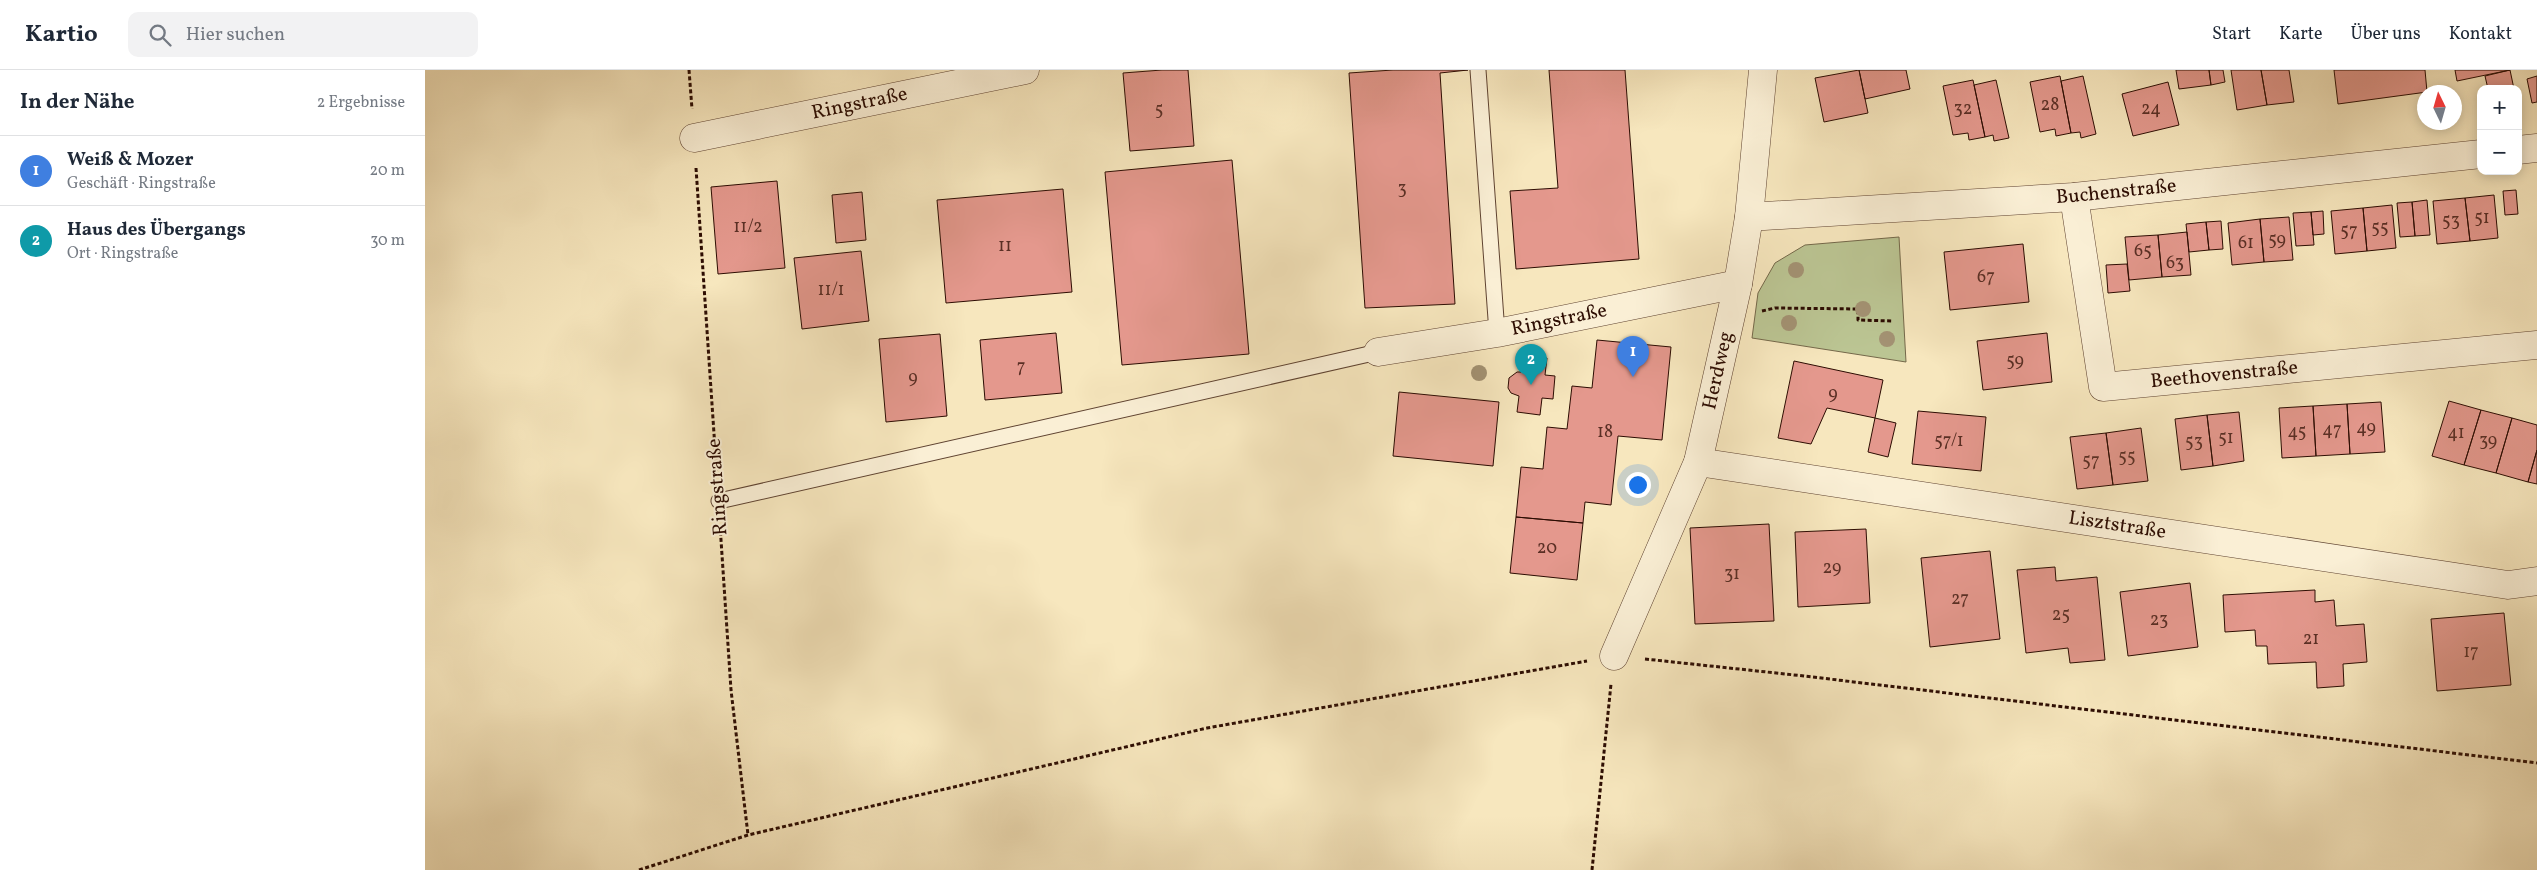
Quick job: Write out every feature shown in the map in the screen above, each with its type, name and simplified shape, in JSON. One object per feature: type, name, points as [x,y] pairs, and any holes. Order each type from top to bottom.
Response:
[{"type":"street","name":"Ringstraße","points":[[695,138],[1025,70]]},
{"type":"street","name":"Herdweg","points":[[1614,656],[1697,462],[1738,284],[1749,217],[1763,70]]},
{"type":"street","points":[[2522,150],[2537,148]]},
{"type":"street","name":"Buchenstraße","points":[[1749,217],[2074,197],[2477,154]]},
{"type":"street","name":"Beethovenstraße","points":[[2074,197],[2103,387],[2537,345]]},
{"type":"street","name":"Ringstraße","points":[[1378,352],[1497,333],[1738,284]]},
{"type":"street","name":"Lisztstraße","points":[[1697,462],[2508,585],[2537,581]]},
{"type":"lane","points":[[1478,70],[1497,333]]},
{"type":"lane","points":[[719,501],[1378,352]]},
{"type":"path","name":"Ringstraße","points":[[689,70],[731,690],[747,835]]},
{"type":"path","points":[[1732,313],[1756,313],[1775,308],[1858,309],[1858,320],[1892,321]]},
{"type":"path","points":[[639,870],[747,835],[1207,728],[1614,656],[1804,676],[2537,763]]},
{"type":"path","points":[[1592,870],[1614,656]]},
{"type":"green space","points":[[1899,237],[1906,362],[1752,338],[1758,293],[1775,263],[1805,245]]},
{"type":"building","points":[[1188,70],[1194,146],[1130,151],[1123,73]]},
{"type":"building","points":[[1393,70],[1468,70],[1440,73],[1455,304],[1365,308],[1349,73]]},
{"type":"building","points":[[1549,70],[1625,70],[1639,259],[1516,269],[1510,191],[1558,188]]},
{"type":"building","points":[[1859,70],[1906,70],[1910,89],[1865,99]]},
{"type":"building","points":[[1859,70],[1868,113],[1824,122],[1815,78]]},
{"type":"building","points":[[2176,70],[2209,70],[2211,85],[2179,89]]},
{"type":"building","points":[[2209,70],[2223,70],[2225,82],[2211,85]]},
{"type":"building","points":[[2231,70],[2261,70],[2267,105],[2237,110]]},
{"type":"building","points":[[2261,70],[2289,70],[2294,102],[2267,105]]},
{"type":"building","points":[[2334,70],[2425,70],[2426,85],[2417,85],[2417,93],[2338,104]]},
{"type":"building","points":[[2455,70],[2510,70],[2457,81]]},
{"type":"building","points":[[2510,70],[2513,85],[2487,85],[2485,76]]},
{"type":"building","points":[[2060,76],[2071,133],[2056,136],[2055,129],[2040,132],[2030,82]]},
{"type":"building","points":[[2083,76],[2096,134],[2081,138],[2080,132],[2071,133],[2061,81]]},
{"type":"building","points":[[2537,76],[2537,102],[2532,103],[2527,79]]},
{"type":"building","points":[[1973,80],[1985,137],[1969,140],[1968,133],[1953,135],[1943,86]]},
{"type":"building","points":[[1996,80],[2009,138],[1994,141],[1993,135],[1985,137],[1974,85]]},
{"type":"building","points":[[2168,82],[2179,125],[2133,136],[2122,94]]},
{"type":"building","points":[[1232,160],[1249,354],[1122,365],[1105,172]]},
{"type":"building","points":[[777,181],[785,268],[718,274],[711,187]]},
{"type":"building","points":[[1063,189],[1072,292],[946,303],[937,200]]},
{"type":"building","points":[[2516,190],[2518,214],[2505,215],[2503,191]]},
{"type":"building","points":[[862,192],[866,240],[836,243],[832,195]]},
{"type":"building","points":[[2494,195],[2498,238],[2470,241],[2465,198]]},
{"type":"building","points":[[2465,198],[2470,241],[2437,244],[2433,201]]},
{"type":"building","points":[[2427,200],[2430,235],[2415,236],[2412,202]]},
{"type":"building","points":[[2412,202],[2415,236],[2400,237],[2397,203]]},
{"type":"building","points":[[2392,205],[2396,248],[2367,251],[2363,208]]},
{"type":"building","points":[[2363,208],[2367,251],[2335,254],[2331,211]]},
{"type":"building","points":[[2323,211],[2324,234],[2313,235],[2311,212]]},
{"type":"building","points":[[2311,212],[2314,245],[2296,246],[2293,213]]},
{"type":"building","points":[[2289,217],[2293,260],[2264,262],[2260,219]]},
{"type":"building","points":[[2260,219],[2264,262],[2232,265],[2228,223]]},
{"type":"building","points":[[2221,221],[2223,249],[2209,250],[2206,222]]},
{"type":"building","points":[[2206,222],[2209,250],[2189,252],[2186,224]]},
{"type":"building","points":[[2187,232],[2191,275],[2162,277],[2158,235]]},
{"type":"building","points":[[2158,235],[2162,277],[2129,280],[2125,237]]},
{"type":"building","points":[[2023,244],[2029,302],[1950,310],[1944,252]]},
{"type":"building","points":[[861,251],[869,321],[802,329],[794,258]]},
{"type":"building","points":[[2127,264],[2130,291],[2108,293],[2106,265]]},
{"type":"building","points":[[1056,333],[1062,393],[985,400],[980,340]]},
{"type":"building","points":[[2047,333],[2052,382],[1983,390],[1977,341]]},
{"type":"building","points":[[940,334],[947,416],[886,422],[879,339]]},
{"type":"building","points":[[1597,340],[1671,347],[1662,440],[1618,436],[1611,505],[1585,502],[1583,523],[1516,517],[1521,467],[1543,469],[1547,427],[1567,429],[1572,386],[1592,388]]},
{"type":"building","points":[[1522,356],[1547,358],[1545,375],[1555,376],[1553,399],[1542,398],[1540,415],[1517,412],[1519,396],[1511,393],[1508,388],[1509,378],[1517,372],[1521,372]]},
{"type":"building","points":[[1794,361],[1883,380],[1875,418],[1827,408],[1811,444],[1778,438]]},
{"type":"building","points":[[1399,392],[1499,402],[1493,466],[1393,456]]},
{"type":"building","points":[[2449,401],[2481,410],[2464,465],[2432,456]]},
{"type":"building","points":[[2381,402],[2385,452],[2350,454],[2347,404]]},
{"type":"building","points":[[2347,404],[2350,454],[2316,456],[2313,406]]},
{"type":"building","points":[[2313,406],[2316,456],[2282,458],[2279,408]]},
{"type":"building","points":[[2481,410],[2512,418],[2496,473],[2464,465]]},
{"type":"building","points":[[1918,411],[1986,417],[1981,471],[1912,464]]},
{"type":"building","points":[[2239,412],[2244,461],[2213,466],[2207,415]]},
{"type":"building","points":[[2207,415],[2213,466],[2181,470],[2175,419]]},
{"type":"building","points":[[1875,418],[1896,423],[1888,457],[1868,452]]},
{"type":"building","points":[[2512,418],[2537,425],[2537,450],[2528,482],[2496,473]]},
{"type":"building","points":[[2141,428],[2148,481],[2113,485],[2106,433]]},
{"type":"building","points":[[2106,433],[2113,485],[2077,489],[2070,437]]},
{"type":"building","points":[[2537,450],[2537,484],[2528,482]]},
{"type":"building","points":[[1516,517],[1583,523],[1577,580],[1510,573]]},
{"type":"building","points":[[1769,524],[1774,621],[1695,624],[1690,528]]},
{"type":"building","points":[[1866,529],[1870,603],[1798,607],[1795,532]]},
{"type":"building","points":[[1990,551],[2000,639],[1930,647],[1921,558]]},
{"type":"building","points":[[2055,567],[2056,581],[2097,577],[2105,660],[2070,663],[2068,648],[2026,653],[2017,570]]},
{"type":"building","points":[[2190,583],[2198,647],[2128,656],[2120,592]]},
{"type":"building","points":[[2315,590],[2315,602],[2334,600],[2336,626],[2364,624],[2367,662],[2343,664],[2344,686],[2317,688],[2316,662],[2268,664],[2267,646],[2256,646],[2255,630],[2225,632],[2223,595]]},
{"type":"building","points":[[2504,613],[2511,685],[2437,691],[2431,619]]},
{"type":"place","name":"Weiß & Mozer","points":[[1633,377]]},
{"type":"place","name":"Haus des Übergangs","points":[[1531,385]]}]
